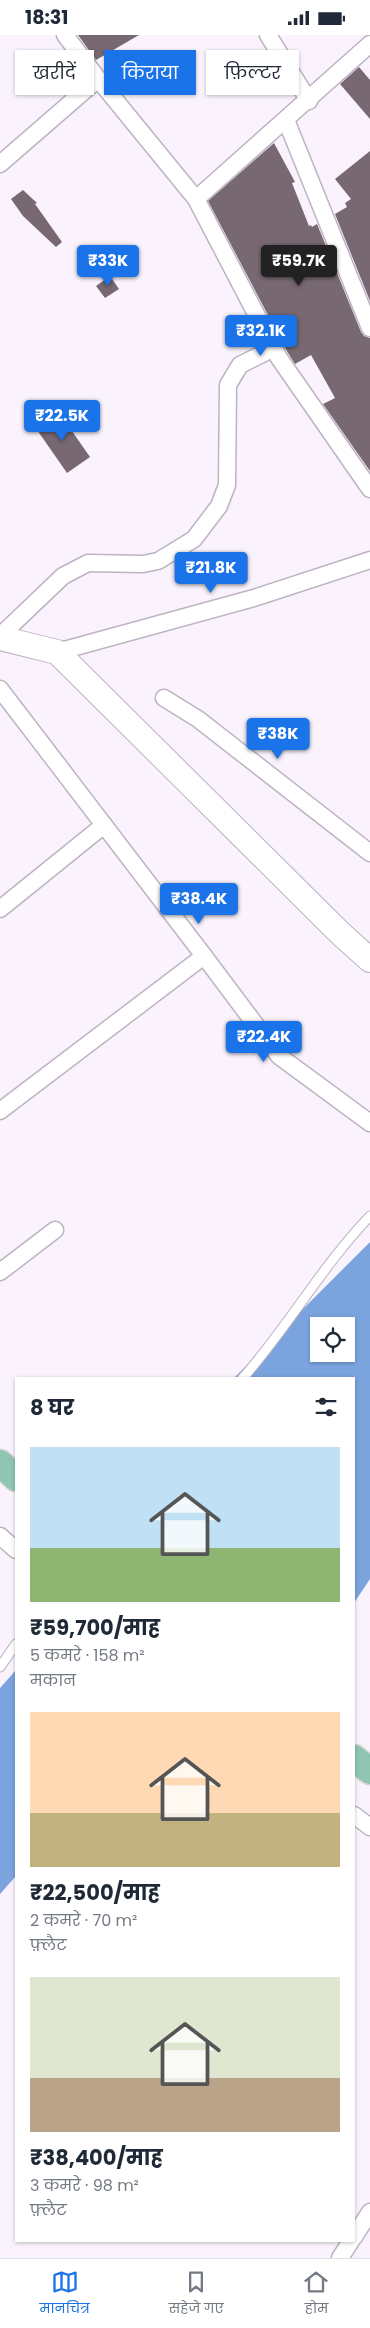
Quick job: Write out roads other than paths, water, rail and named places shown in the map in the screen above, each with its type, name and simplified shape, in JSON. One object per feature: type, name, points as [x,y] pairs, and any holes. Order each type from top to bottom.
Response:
[{"type":"main road","points":[[0,637],[57,652],[341,934],[370,960]]},
{"type":"main road","points":[[0,1463],[15,1477]]},
{"type":"main road","points":[[355,1759],[370,1771]]},
{"type":"street","points":[[65,35],[98,79],[196,199],[274,347],[370,489]]},
{"type":"street","points":[[268,35],[308,101]]},
{"type":"street","points":[[196,199],[370,44]]},
{"type":"street","points":[[0,164],[98,79]]},
{"type":"street","points":[[286,120],[370,328]]},
{"type":"street","points":[[0,637],[63,576],[88,563],[144,564],[158,561],[194,539],[219,506],[227,485],[228,385],[240,365],[274,347]]},
{"type":"street","points":[[57,652],[254,598],[370,560]]},
{"type":"street","points":[[0,689],[279,1056],[370,1123]]},
{"type":"street","points":[[164,698],[198,719],[370,853]]},
{"type":"street","points":[[0,909],[104,825]]},
{"type":"street","points":[[0,1111],[204,956]]},
{"type":"street","points":[[0,1272],[55,1230]]},
{"type":"street","points":[[355,1816],[370,1827]]},
{"type":"street","points":[[355,2235],[370,2212]]},
{"type":"street","points":[[340,2258],[350,2242]]},
{"type":"lane","points":[[244,1377],[265,1353],[310,1287],[370,1216]]},
{"type":"lane","points":[[0,1667],[15,1645]]},
{"type":"water","points":[[370,1242],[370,1579],[355,1602],[355,1377],[235,1377]]},
{"type":"water","points":[[15,1671],[15,1877],[0,1894],[0,1688]]}]
